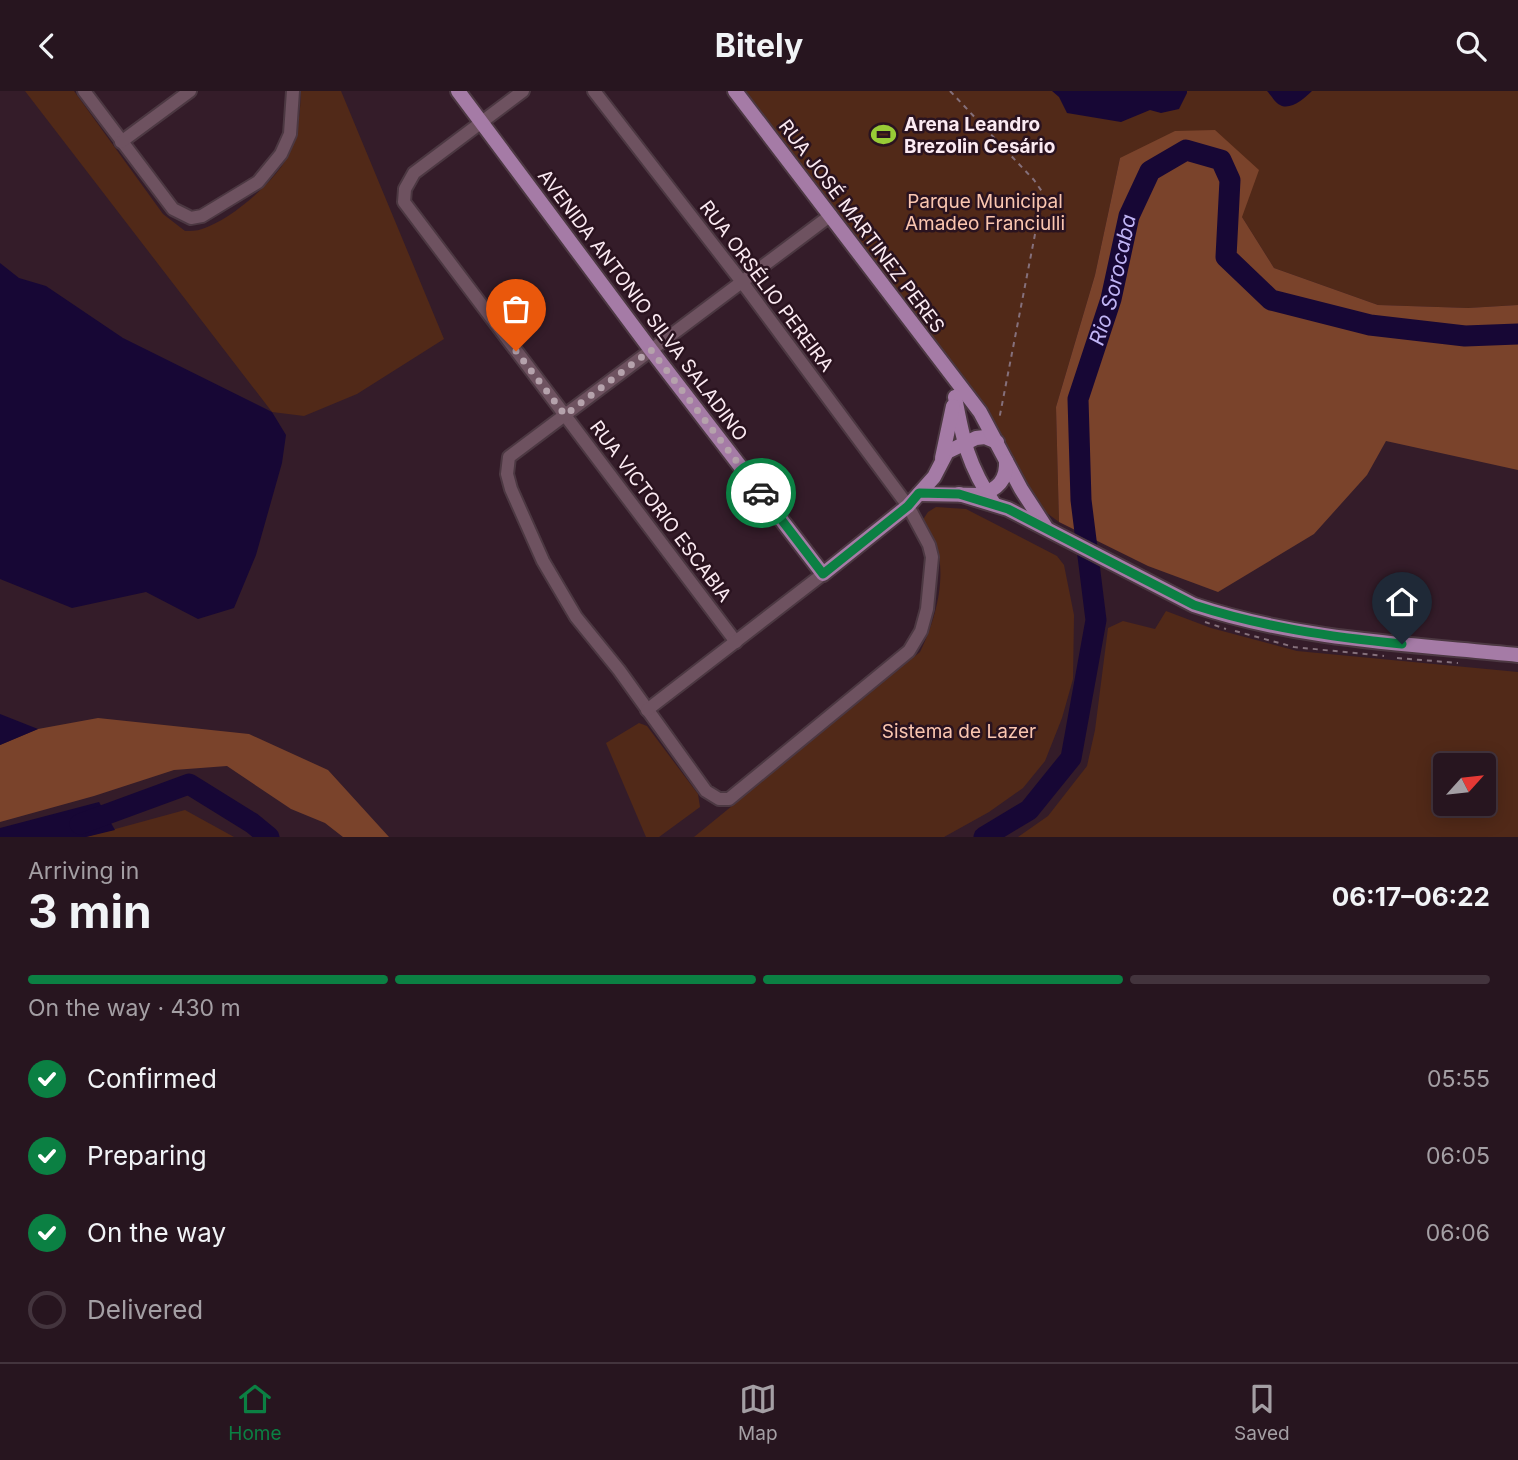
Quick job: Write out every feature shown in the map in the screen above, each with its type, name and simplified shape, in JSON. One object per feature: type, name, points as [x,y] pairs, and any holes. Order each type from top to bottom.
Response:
[{"type":"main road","name":"AVENIDA ANTONIO SILVA SALADINO","points":[[458,91],[651,350],[823,574]]},
{"type":"main road","name":"RUA JOSÉ MARTINEZ PERES","points":[[735,91],[831,215],[957,390],[980,412],[1006,461],[1049,530]]},
{"type":"main road","name":"RUA JOSÉ MARTINEZ PERES","points":[[957,390],[963,443],[974,471],[990,498]]},
{"type":"main road","points":[[942,459],[957,390]]},
{"type":"main road","points":[[823,574],[908,506],[934,477],[947,451],[976,438],[985,437],[997,442]]},
{"type":"main road","points":[[990,498],[1005,477],[1006,461]]},
{"type":"main road","points":[[919,493],[990,498],[1194,605],[1254,622],[1296,632],[1518,655]]},
{"type":"street","points":[[84,91],[173,209],[191,218],[202,216],[258,182],[281,154],[290,134],[293,91]]},
{"type":"street","points":[[121,142],[190,91]]},
{"type":"street","points":[[482,122],[523,91]]},
{"type":"street","name":"RUA ORSÉLIO PEREIRA","points":[[594,91],[908,506]]},
{"type":"street","name":"RUA VICTORIO ESCABIA","points":[[482,122],[414,173],[405,189],[404,202],[736,642]]},
{"type":"street","points":[[831,215],[509,457],[507,474],[543,561],[576,617],[620,670],[706,791],[719,799],[729,799],[909,651],[921,631],[928,609],[932,557],[929,545],[908,506]]},
{"type":"street","points":[[647,710],[823,574]]},
{"type":"path","points":[[950,91],[1034,180],[1043,193],[998,423]]},
{"type":"green space","points":[[25,91],[74,91],[163,214],[185,231],[196,231],[214,224],[240,208],[265,185],[285,161],[294,143],[301,91],[341,91],[444,339],[357,394],[304,416],[272,412]]},
{"type":"green space","name":"Parque Municipal Amadeo Franciulli","points":[[742,91],[1518,91],[1518,305],[1468,308],[1378,305],[1274,268],[1242,217],[1120,158],[1095,275],[1056,407],[1059,522],[1044,511],[982,406]]},
{"type":"green space","name":"Sistema de Lazer","points":[[936,507],[966,509],[1057,556],[1064,565],[1074,615],[1073,679],[1062,718],[1045,761],[1023,788],[989,812],[944,837],[694,837],[920,652],[935,612],[940,582],[938,553],[932,535],[922,521],[928,512]]},
{"type":"green space","points":[[1166,611],[1211,628],[1297,651],[1518,672],[1518,837],[1018,837],[1048,816],[1087,766],[1095,730],[1108,628],[1123,621],[1155,629]]},
{"type":"green space","points":[[639,723],[647,726],[698,794],[700,807],[659,837],[646,837],[606,743]]},
{"type":"green space","points":[[185,810],[234,837],[86,837]]},
{"type":"shaded area","points":[[1052,91],[1187,93],[1179,109],[1161,113],[1150,110],[1121,122],[1067,113],[1059,97]]},
{"type":"shaded area","points":[[1267,91],[1312,91],[1297,103],[1284,106],[1276,103]]},
{"type":"shaded area","points":[[1215,130],[1259,170],[1242,217],[1274,268],[1378,305],[1468,308],[1518,305],[1518,470],[1386,441],[1367,475],[1314,534],[1218,592],[1148,566],[1059,522],[1056,407],[1095,275],[1120,158],[1175,131]]},
{"type":"shaded area","points":[[0,263],[19,278],[46,286],[123,338],[272,412],[286,435],[282,463],[256,555],[234,608],[198,619],[146,592],[72,608],[0,579]]},
{"type":"shaded area","points":[[0,714],[38,729],[0,745]]},
{"type":"shaded area","points":[[98,718],[249,734],[328,770],[389,837],[343,837],[325,823],[291,809],[227,766],[174,770],[0,822],[0,745],[38,729]]},
{"type":"shaded area","points":[[99,802],[115,830],[86,837],[0,837],[0,828]]},
{"type":"waterway","name":"Rio Sorocaba","points":[[984,837],[1029,810],[1071,758],[1096,620],[1081,500],[1078,399],[1111,299],[1129,216],[1150,171],[1186,150],[1221,160],[1230,180],[1226,257],[1271,300],[1370,325],[1465,336],[1518,334]]},
{"type":"waterway","name":"Rio Sorocaba","points":[[80,824],[189,784],[252,823],[269,837]]},
{"type":"way so far","points":[[516,351],[565,415],[651,350],[761,493]]},
{"type":"place","name":"Arena Leandro Brezolin Cesário","points":[[884,135]]},
{"type":"route","points":[[761,493],[823,574],[908,506],[919,493],[959,494],[1008,509],[1194,605],[1296,632],[1402,644]]}]
